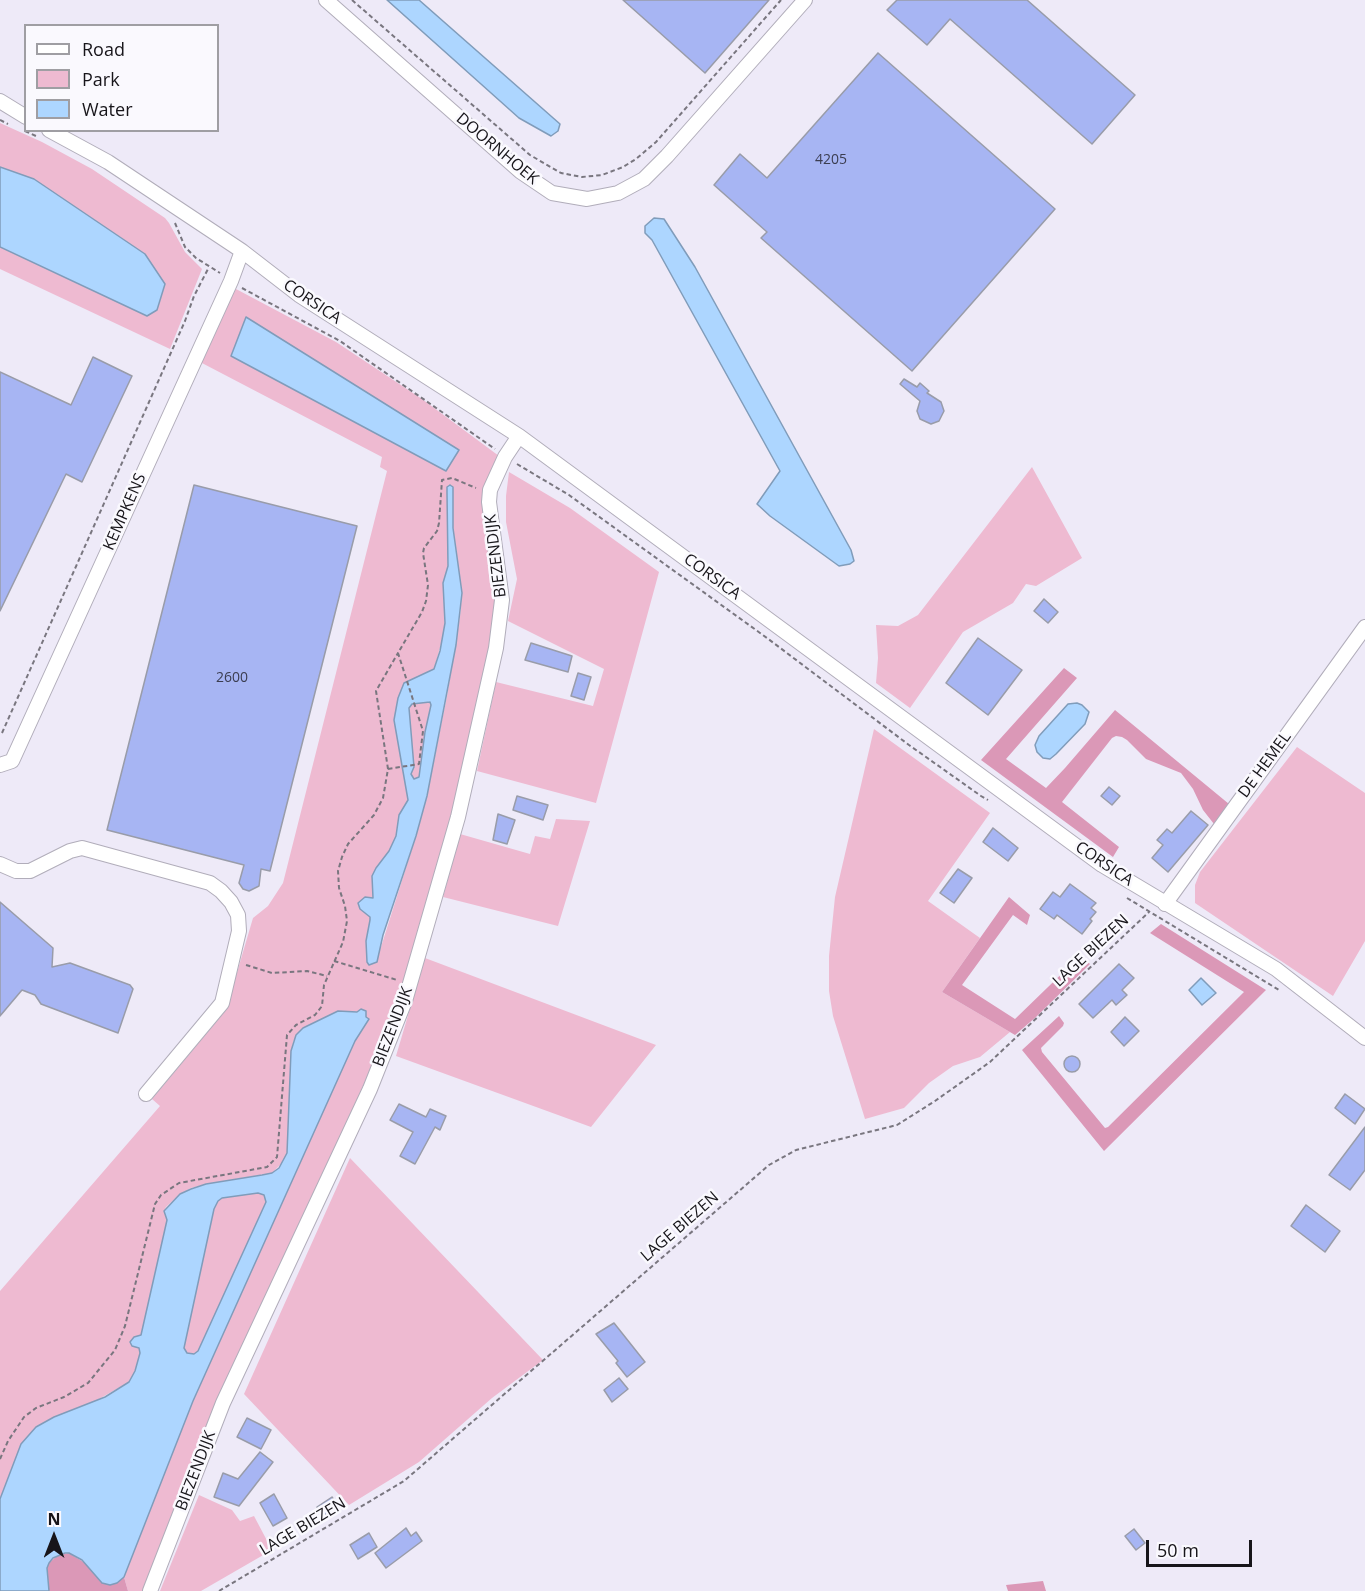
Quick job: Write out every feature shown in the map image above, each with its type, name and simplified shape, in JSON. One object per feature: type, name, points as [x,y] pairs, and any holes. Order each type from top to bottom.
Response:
[{"type":"street","name":"DOORNHOEK","points":[[326,0],[521,172],[552,192],[587,199],[618,193],[644,179],[805,0]]},
{"type":"street","points":[[0,102],[22,123]]},
{"type":"street","name":"CORSICA","points":[[43,134],[108,162],[242,251],[299,295],[519,436],[1102,865],[1276,969],[1365,1038]]},
{"type":"street","name":"KEMPKENS","points":[[0,765],[12,761],[231,280],[242,251]]},
{"type":"street","name":"BIEZENDIJK","points":[[150,1591],[223,1403],[370,1089],[405,1001],[458,817],[496,648],[502,600],[489,502],[492,482],[519,436]]},
{"type":"street","name":"DE HEMEL","points":[[1165,904],[1365,627]]},
{"type":"street","points":[[0,864],[16,871],[30,871],[70,851],[82,848],[210,883],[231,902],[238,915],[239,930],[222,1003],[146,1094]]},
{"type":"path","name":"DOORNHOEK","points":[[352,0],[530,155],[561,173],[582,177],[602,175],[623,167],[656,142],[781,0]]},
{"type":"path","points":[[0,120],[9,124]]},
{"type":"path","name":"CORSICA","points":[[169,218],[174,222],[186,247],[209,267],[340,341],[449,415],[505,457]]},
{"type":"path","name":"KEMPKENS","points":[[2,733],[186,321],[194,296],[209,267]]},
{"type":"path","points":[[0,1459],[8,1441],[24,1418],[36,1408],[64,1397],[88,1383],[115,1350],[125,1326],[155,1204],[161,1195],[179,1183],[267,1167],[277,1157],[287,1035],[296,1025],[320,1011],[327,976],[343,942],[347,921],[339,888],[338,871],[342,856],[348,844],[380,806],[388,769],[376,691],[422,612],[426,601],[428,585],[423,553],[424,548],[437,531],[441,516],[442,480],[452,478],[470,486]]},
{"type":"path","points":[[388,769],[419,764],[423,731],[398,652]]},
{"type":"path","name":"LAGE BIEZEN","points":[[219,1591],[404,1481],[769,1165],[796,1150],[897,1125],[990,1062],[1149,912],[1165,904]]},
{"type":"path","points":[[232,960],[272,973],[307,971],[327,976]]},
{"type":"path","points":[[334,962],[404,982]]},
{"type":"green space","points":[[0,123],[92,169],[169,223],[185,252],[202,269],[170,349],[0,269],[0,247],[147,315],[165,284],[145,254],[34,179],[0,167]]},
{"type":"green space","points":[[236,289],[336,342],[422,399],[499,456],[488,478],[484,493],[494,578],[495,619],[464,781],[384,1044],[144,1591],[128,1591],[124,1577],[193,1401],[355,1041],[369,1020],[359,1010],[353,1011],[293,1041],[287,1153],[284,1161],[272,1173],[191,1188],[180,1194],[166,1207],[164,1211],[167,1220],[141,1335],[131,1340],[139,1348],[140,1353],[129,1382],[90,1404],[0,1499],[0,1291],[160,1106],[152,1099],[226,1010],[253,918],[268,906],[283,883],[387,471],[380,467],[382,457],[200,362],[230,297]],"holes":[[[247,318],[459,450],[459,451],[232,357]],[[453,487],[453,528],[462,593],[447,696],[427,796],[416,836],[381,947],[366,954],[370,917],[360,909],[373,898],[372,876],[389,851],[396,836],[399,815],[408,800],[404,683],[434,669],[443,637],[445,623],[443,583],[448,566],[447,493]]]},
{"type":"green space","points":[[1032,467],[1082,558],[1036,586],[1026,584],[1013,603],[963,632],[910,708],[876,683],[878,658],[876,625],[898,626],[918,615]]},
{"type":"green space","points":[[509,472],[570,508],[659,572],[596,803],[477,771],[496,682],[593,706],[604,669],[508,621],[517,579],[506,522]]},
{"type":"green space","points":[[432,703],[419,777],[412,779],[411,774],[414,767],[409,708],[412,704]]},
{"type":"green space","points":[[874,729],[990,813],[928,901],[980,938],[942,992],[1010,1032],[980,1057],[953,1066],[929,1083],[904,1108],[865,1119],[833,1016],[829,991],[829,956],[835,897]]},
{"type":"green space","points":[[1297,747],[1365,793],[1365,941],[1333,996],[1195,903],[1195,885],[1200,872]]},
{"type":"green space","points":[[556,819],[590,821],[558,926],[443,897],[460,834],[530,854],[535,836],[550,839]]},
{"type":"green space","points":[[425,958],[656,1045],[591,1127],[396,1056]]},
{"type":"green space","points":[[350,1158],[543,1360],[492,1398],[419,1462],[349,1505],[244,1394]]},
{"type":"green space","points":[[264,1194],[266,1202],[198,1351],[194,1354],[187,1353],[184,1348],[214,1209],[222,1198]]},
{"type":"green space","points":[[199,1495],[232,1510],[240,1521],[254,1516],[272,1550],[201,1591],[160,1591]]},
{"type":"shaded area","points":[[1064,668],[1077,678],[1006,759],[1046,788],[1115,710],[1229,804],[1214,824],[1181,773],[1146,759],[1122,737],[1112,738],[1062,802],[1119,847],[1113,857],[981,760]]},
{"type":"shaded area","points":[[1009,897],[1030,915],[1027,925],[1013,915],[962,985],[1015,1019],[1080,956],[1090,964],[1015,1035],[942,992]]},
{"type":"shaded area","points":[[1161,924],[1266,990],[1104,1151],[1022,1050],[1059,1016],[1064,1023],[1063,1026],[1041,1048],[1042,1052],[1105,1128],[1108,1127],[1244,992],[1150,933]]},
{"type":"shaded area","points":[[69,1553],[117,1583],[124,1577],[128,1591],[49,1591],[47,1568],[49,1563],[58,1555]]},
{"type":"shaded area","points":[[1043,1581],[1046,1591],[1008,1591],[1006,1585]]},
{"type":"water","points":[[387,0],[419,0],[560,124],[558,131],[551,136],[519,118]]},
{"type":"water","points":[[0,167],[34,179],[145,254],[165,284],[157,310],[147,316],[0,247]]},
{"type":"water","points":[[654,218],[664,219],[695,267],[851,550],[854,561],[850,564],[839,566],[757,504],[780,471],[652,240],[645,233],[645,226]]},
{"type":"water","points":[[246,317],[459,450],[446,471],[231,356]]},
{"type":"water","points":[[450,485],[453,487],[453,528],[462,593],[456,645],[427,796],[383,935],[377,962],[369,965],[366,941],[370,917],[360,909],[358,903],[365,897],[373,898],[372,876],[389,851],[396,836],[399,815],[408,800],[394,720],[398,698],[404,683],[434,669],[440,651],[445,623],[443,583],[448,566],[447,487]],"holes":[[[430,702],[419,777],[414,779],[411,774],[414,767],[409,708],[412,704]]]},
{"type":"water","points":[[1077,703],[1089,712],[1085,724],[1050,759],[1043,758],[1037,752],[1035,745],[1039,736],[1068,704]]},
{"type":"water","points":[[1201,978],[1216,993],[1202,1005],[1189,990]]},
{"type":"water","points":[[361,1009],[366,1011],[366,1017],[369,1019],[355,1041],[193,1401],[124,1577],[110,1585],[102,1583],[82,1560],[65,1553],[53,1558],[49,1563],[47,1568],[49,1591],[0,1591],[0,1499],[21,1444],[36,1427],[54,1417],[105,1397],[129,1382],[140,1353],[139,1348],[132,1346],[130,1342],[134,1337],[141,1335],[167,1220],[164,1211],[180,1194],[191,1189],[206,1184],[272,1173],[279,1168],[287,1153],[291,1051],[296,1035],[303,1028],[338,1011],[357,1012]],"holes":[[[258,1193],[264,1195],[266,1202],[198,1351],[194,1354],[187,1353],[184,1348],[214,1209],[222,1198]]]},
{"type":"building","points":[[623,0],[769,0],[705,73]]},
{"type":"building","points":[[897,0],[1027,0],[1135,95],[1092,144],[950,19],[927,45],[887,10]]},
{"type":"building","points":[[878,53],[1055,209],[912,371],[761,238],[767,232],[714,185],[740,154],[767,178]]},
{"type":"building","points":[[93,357],[132,376],[82,482],[66,474],[0,611],[0,372],[71,405]]},
{"type":"building","points":[[904,379],[917,387],[920,383],[929,391],[927,393],[941,402],[944,411],[939,421],[931,424],[920,419],[917,411],[920,401],[900,384]]},
{"type":"building","points":[[194,485],[357,526],[270,871],[261,869],[259,886],[249,891],[243,889],[239,883],[244,865],[107,830]]},
{"type":"building","points":[[1044,599],[1058,612],[1048,623],[1034,611]]},
{"type":"building","points":[[978,638],[1022,670],[988,715],[946,683]]},
{"type":"building","points":[[531,643],[572,656],[568,672],[525,660]]},
{"type":"building","points":[[578,673],[591,677],[584,700],[571,696]]},
{"type":"building","points":[[1109,787],[1120,796],[1112,805],[1101,796]]},
{"type":"building","points":[[517,796],[548,805],[543,820],[513,810]]},
{"type":"building","points":[[1191,811],[1208,825],[1168,872],[1152,858],[1163,845],[1157,840],[1167,829],[1172,833]]},
{"type":"building","points":[[498,814],[515,820],[507,844],[493,840]]},
{"type":"building","points":[[993,828],[1018,848],[1008,861],[983,842]]},
{"type":"building","points":[[958,869],[972,878],[954,903],[940,893]]},
{"type":"building","points":[[1070,884],[1096,903],[1091,908],[1096,912],[1090,919],[1092,921],[1082,934],[1057,915],[1054,919],[1040,909],[1053,892],[1060,897]]},
{"type":"building","points":[[0,902],[53,948],[52,967],[70,963],[130,985],[133,989],[118,1033],[41,1004],[35,995],[22,990],[0,1016]]},
{"type":"building","points":[[1119,964],[1134,978],[1122,990],[1127,995],[1116,1005],[1112,1000],[1093,1018],[1079,1004]]},
{"type":"building","points":[[1125,1017],[1139,1031],[1124,1046],[1111,1032]]},
{"type":"building","points":[[1069,1056],[1075,1056],[1080,1064],[1078,1070],[1069,1072],[1064,1067],[1064,1061]]},
{"type":"building","points":[[1345,1094],[1365,1109],[1355,1124],[1335,1108]]},
{"type":"building","points":[[399,1104],[426,1117],[430,1109],[446,1116],[440,1130],[435,1127],[415,1164],[400,1156],[413,1132],[390,1120]]},
{"type":"building","points":[[1365,1127],[1365,1170],[1350,1190],[1329,1175]]},
{"type":"building","points":[[1306,1205],[1340,1231],[1325,1252],[1291,1226]]},
{"type":"building","points":[[614,1323],[645,1362],[627,1377],[616,1363],[618,1361],[596,1334]]},
{"type":"building","points":[[619,1378],[628,1389],[612,1402],[604,1390]]},
{"type":"building","points":[[247,1418],[271,1430],[261,1449],[237,1437]]},
{"type":"building","points":[[260,1452],[273,1462],[239,1506],[214,1497],[223,1473],[238,1479]]},
{"type":"building","points":[[274,1494],[287,1518],[273,1526],[260,1503]]},
{"type":"building","points":[[332,1497],[338,1506],[323,1516],[317,1507]]},
{"type":"building","points":[[406,1528],[411,1536],[416,1532],[422,1541],[386,1568],[375,1553]]},
{"type":"building","points":[[1134,1529],[1145,1543],[1136,1550],[1125,1536]]},
{"type":"building","points":[[369,1533],[377,1547],[358,1559],[350,1545]]}]
